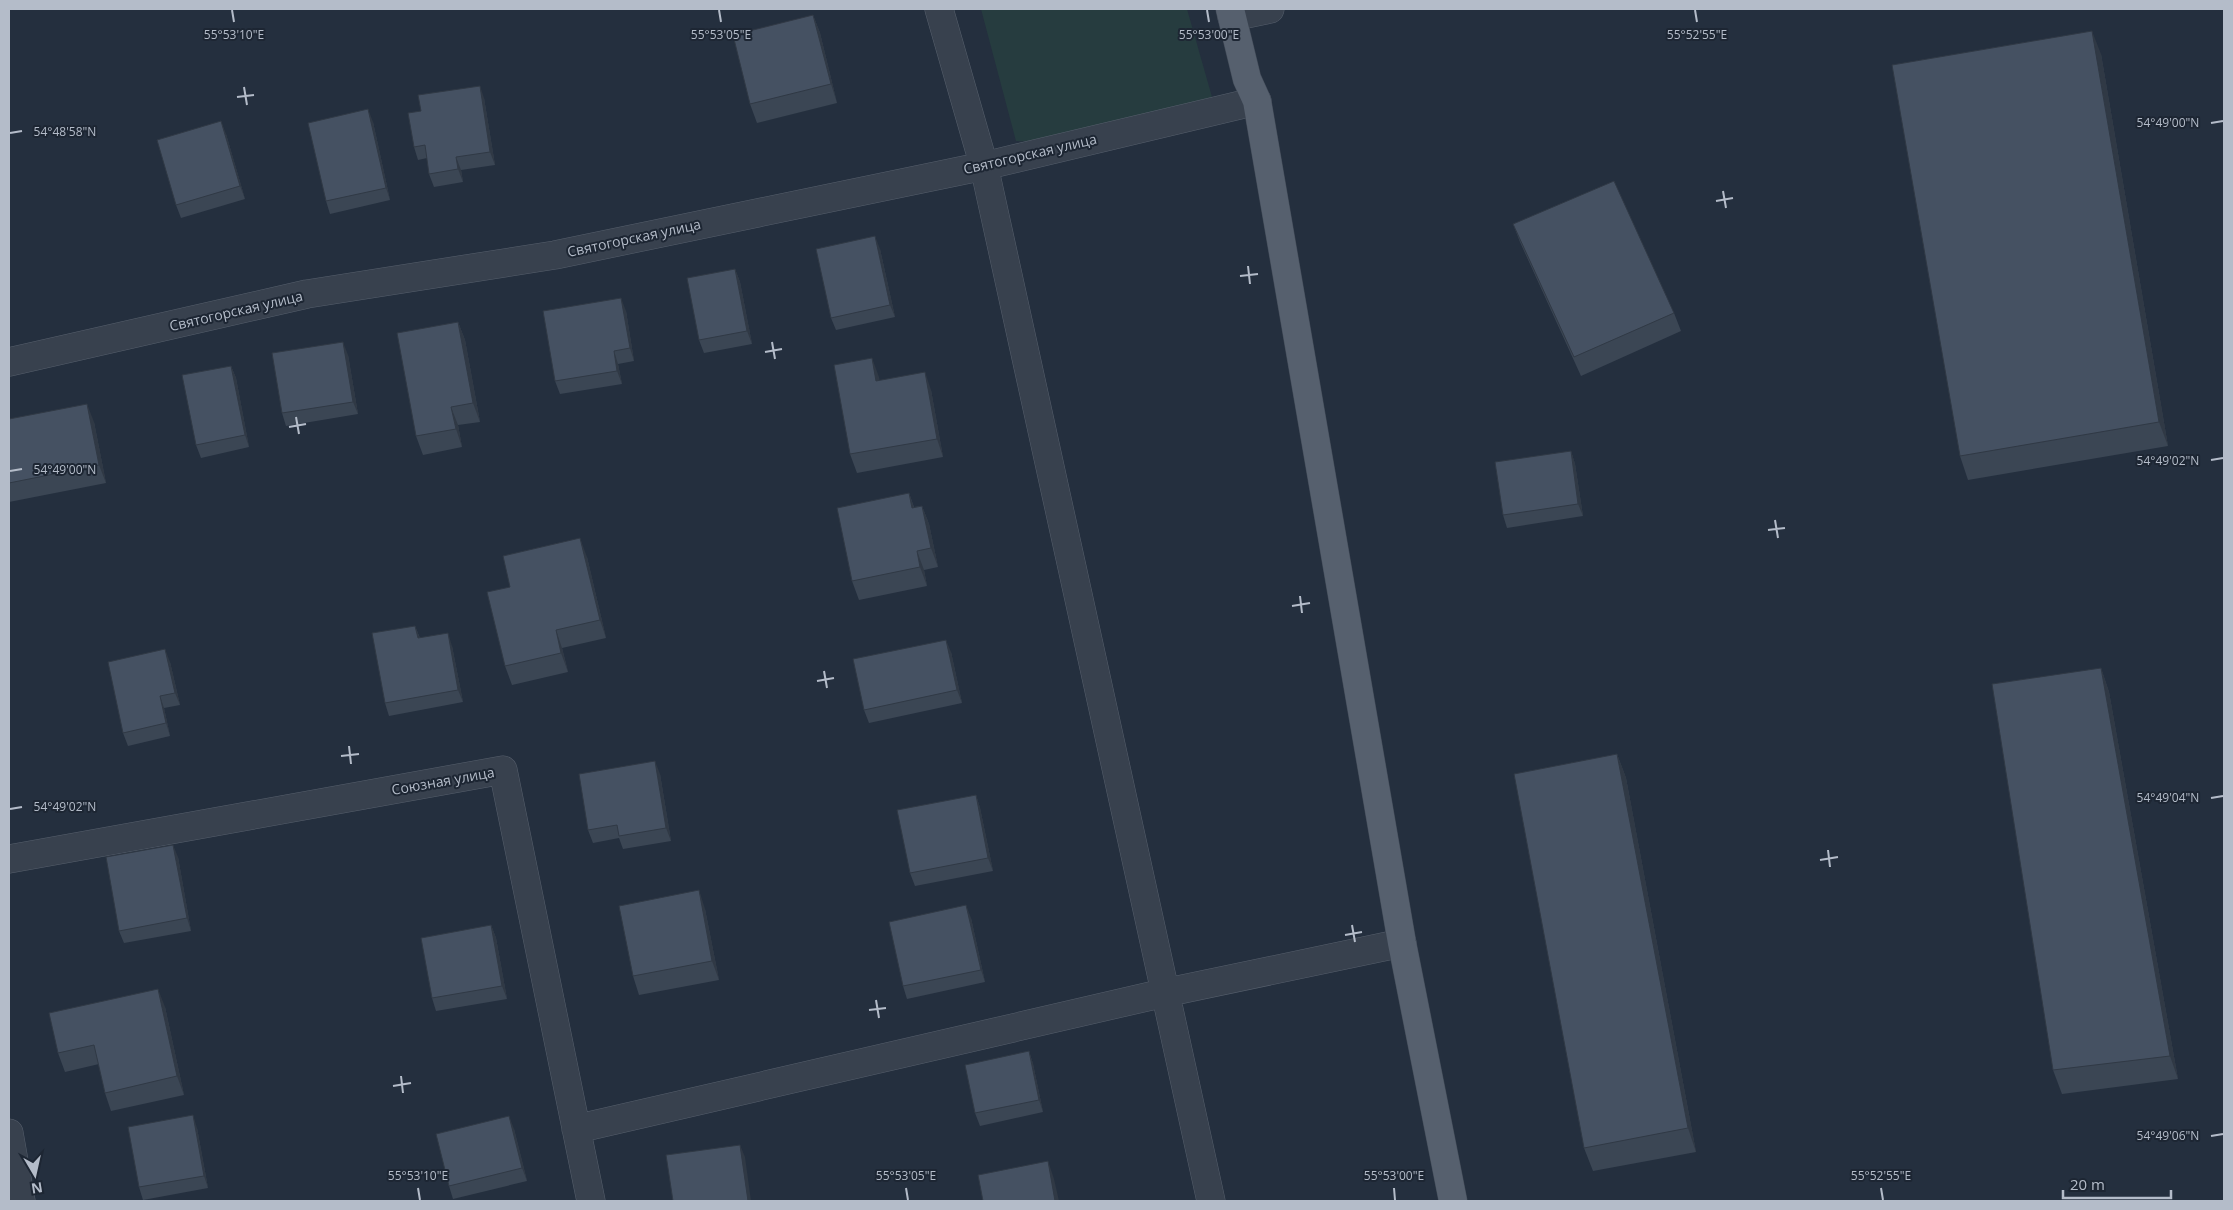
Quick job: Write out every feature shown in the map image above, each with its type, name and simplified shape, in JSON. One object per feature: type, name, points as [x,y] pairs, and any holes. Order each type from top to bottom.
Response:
[{"type":"main road","points":[[1231,13],[1247,79],[1257,101],[1402,943],[1453,1201]]},
{"type":"street","points":[[939,9],[984,166],[1211,1201]]},
{"type":"street","points":[[1231,13],[1270,9]]},
{"type":"street","name":"Святогорская улица","points":[[9,362],[307,294],[555,255],[984,166],[1257,101]]},
{"type":"street","name":"Союзная улица","points":[[9,859],[503,770],[591,1201]]},
{"type":"street","points":[[576,1129],[1164,992],[1402,943]]},
{"type":"street","points":[[9,1133],[21,1201]]},
{"type":"green space","points":[[981,9],[1187,9],[1212,97],[1088,134],[1039,141],[1016,141]]},
{"type":"building","points":[[813,15],[831,84],[750,104],[733,35]]},
{"type":"building","points":[[2092,31],[2159,422],[1960,456],[1892,65]]},
{"type":"building","points":[[480,86],[490,152],[456,157],[458,169],[429,174],[425,145],[414,147],[408,113],[421,111],[418,95]]},
{"type":"building","points":[[368,109],[386,188],[326,201],[308,123]]},
{"type":"building","points":[[221,121],[240,186],[176,205],[157,140]]},
{"type":"building","points":[[1614,181],[1674,313],[1574,357],[1513,224]]},
{"type":"building","points":[[875,236],[890,305],[831,318],[816,249]]},
{"type":"building","points":[[735,269],[747,331],[699,340],[687,278]]},
{"type":"building","points":[[621,298],[630,348],[614,351],[617,371],[555,381],[543,311]]},
{"type":"building","points":[[458,322],[473,403],[451,407],[456,429],[416,436],[397,333]]},
{"type":"building","points":[[343,342],[353,402],[282,413],[272,353]]},
{"type":"building","points":[[872,358],[876,381],[925,372],[937,439],[850,454],[834,365]]},
{"type":"building","points":[[231,366],[245,435],[196,445],[182,375]]},
{"type":"building","points":[[87,404],[99,465],[9,483],[9,419]]},
{"type":"building","points":[[1571,451],[1578,504],[1503,515],[1495,462]]},
{"type":"building","points":[[909,493],[912,508],[922,506],[931,548],[917,551],[920,567],[852,581],[837,508]]},
{"type":"building","points":[[580,538],[600,620],[556,630],[561,653],[505,666],[487,592],[510,587],[503,556]]},
{"type":"building","points":[[415,626],[418,638],[448,633],[458,690],[385,703],[372,633]]},
{"type":"building","points":[[946,640],[957,690],[864,710],[853,659]]},
{"type":"building","points":[[165,649],[175,693],[160,696],[166,723],[123,733],[108,662]]},
{"type":"building","points":[[2101,668],[2170,1056],[2053,1070],[1992,684]]},
{"type":"building","points":[[1617,754],[1688,1128],[1584,1148],[1514,774]]},
{"type":"building","points":[[655,761],[666,828],[619,836],[617,825],[588,830],[579,774]]},
{"type":"building","points":[[976,795],[988,858],[910,873],[897,810]]},
{"type":"building","points":[[173,845],[187,918],[119,931],[106,857]]},
{"type":"building","points":[[699,890],[712,961],[633,976],[619,906]]},
{"type":"building","points":[[966,905],[981,970],[903,986],[889,922]]},
{"type":"building","points":[[491,925],[502,986],[432,998],[421,938]]},
{"type":"building","points":[[158,989],[177,1076],[105,1093],[94,1045],[58,1053],[49,1013]]},
{"type":"building","points":[[1029,1051],[1039,1100],[975,1113],[965,1065]]},
{"type":"building","points":[[193,1115],[204,1176],[139,1187],[128,1127]]},
{"type":"building","points":[[509,1116],[522,1168],[449,1186],[436,1134]]},
{"type":"building","points":[[740,1145],[748,1201],[673,1201],[666,1155]]},
{"type":"building","points":[[1048,1161],[1055,1201],[983,1201],[978,1175]]}]
